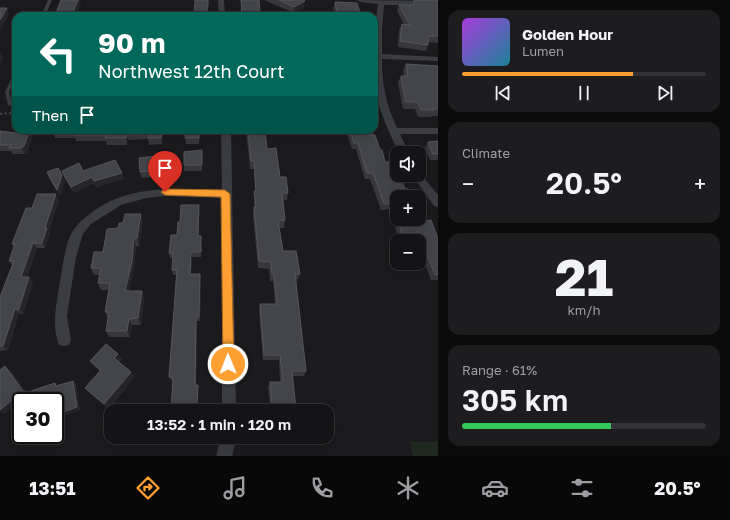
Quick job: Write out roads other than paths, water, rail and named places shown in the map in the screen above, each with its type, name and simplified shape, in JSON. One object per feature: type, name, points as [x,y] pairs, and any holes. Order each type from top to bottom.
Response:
[{"type":"street","points":[[222,0],[222,12]]},
{"type":"street","points":[[360,0],[380,3],[438,3]]},
{"type":"street","points":[[380,3],[378,30],[378,82],[381,97],[401,146]]},
{"type":"street","points":[[379,56],[390,58],[438,59]]},
{"type":"street","points":[[394,131],[438,131]]},
{"type":"street","points":[[226,134],[225,194],[229,404]]},
{"type":"street","points":[[422,182],[438,203]]},
{"type":"street","points":[[64,340],[61,316],[70,257],[78,232],[87,222],[103,210],[118,202],[146,194],[165,192],[225,194]]},
{"type":"street","points":[[224,456],[227,444]]},
{"type":"lane","points":[[44,12],[50,0]]},
{"type":"lane","points":[[12,81],[7,92],[10,104],[12,105]]}]
